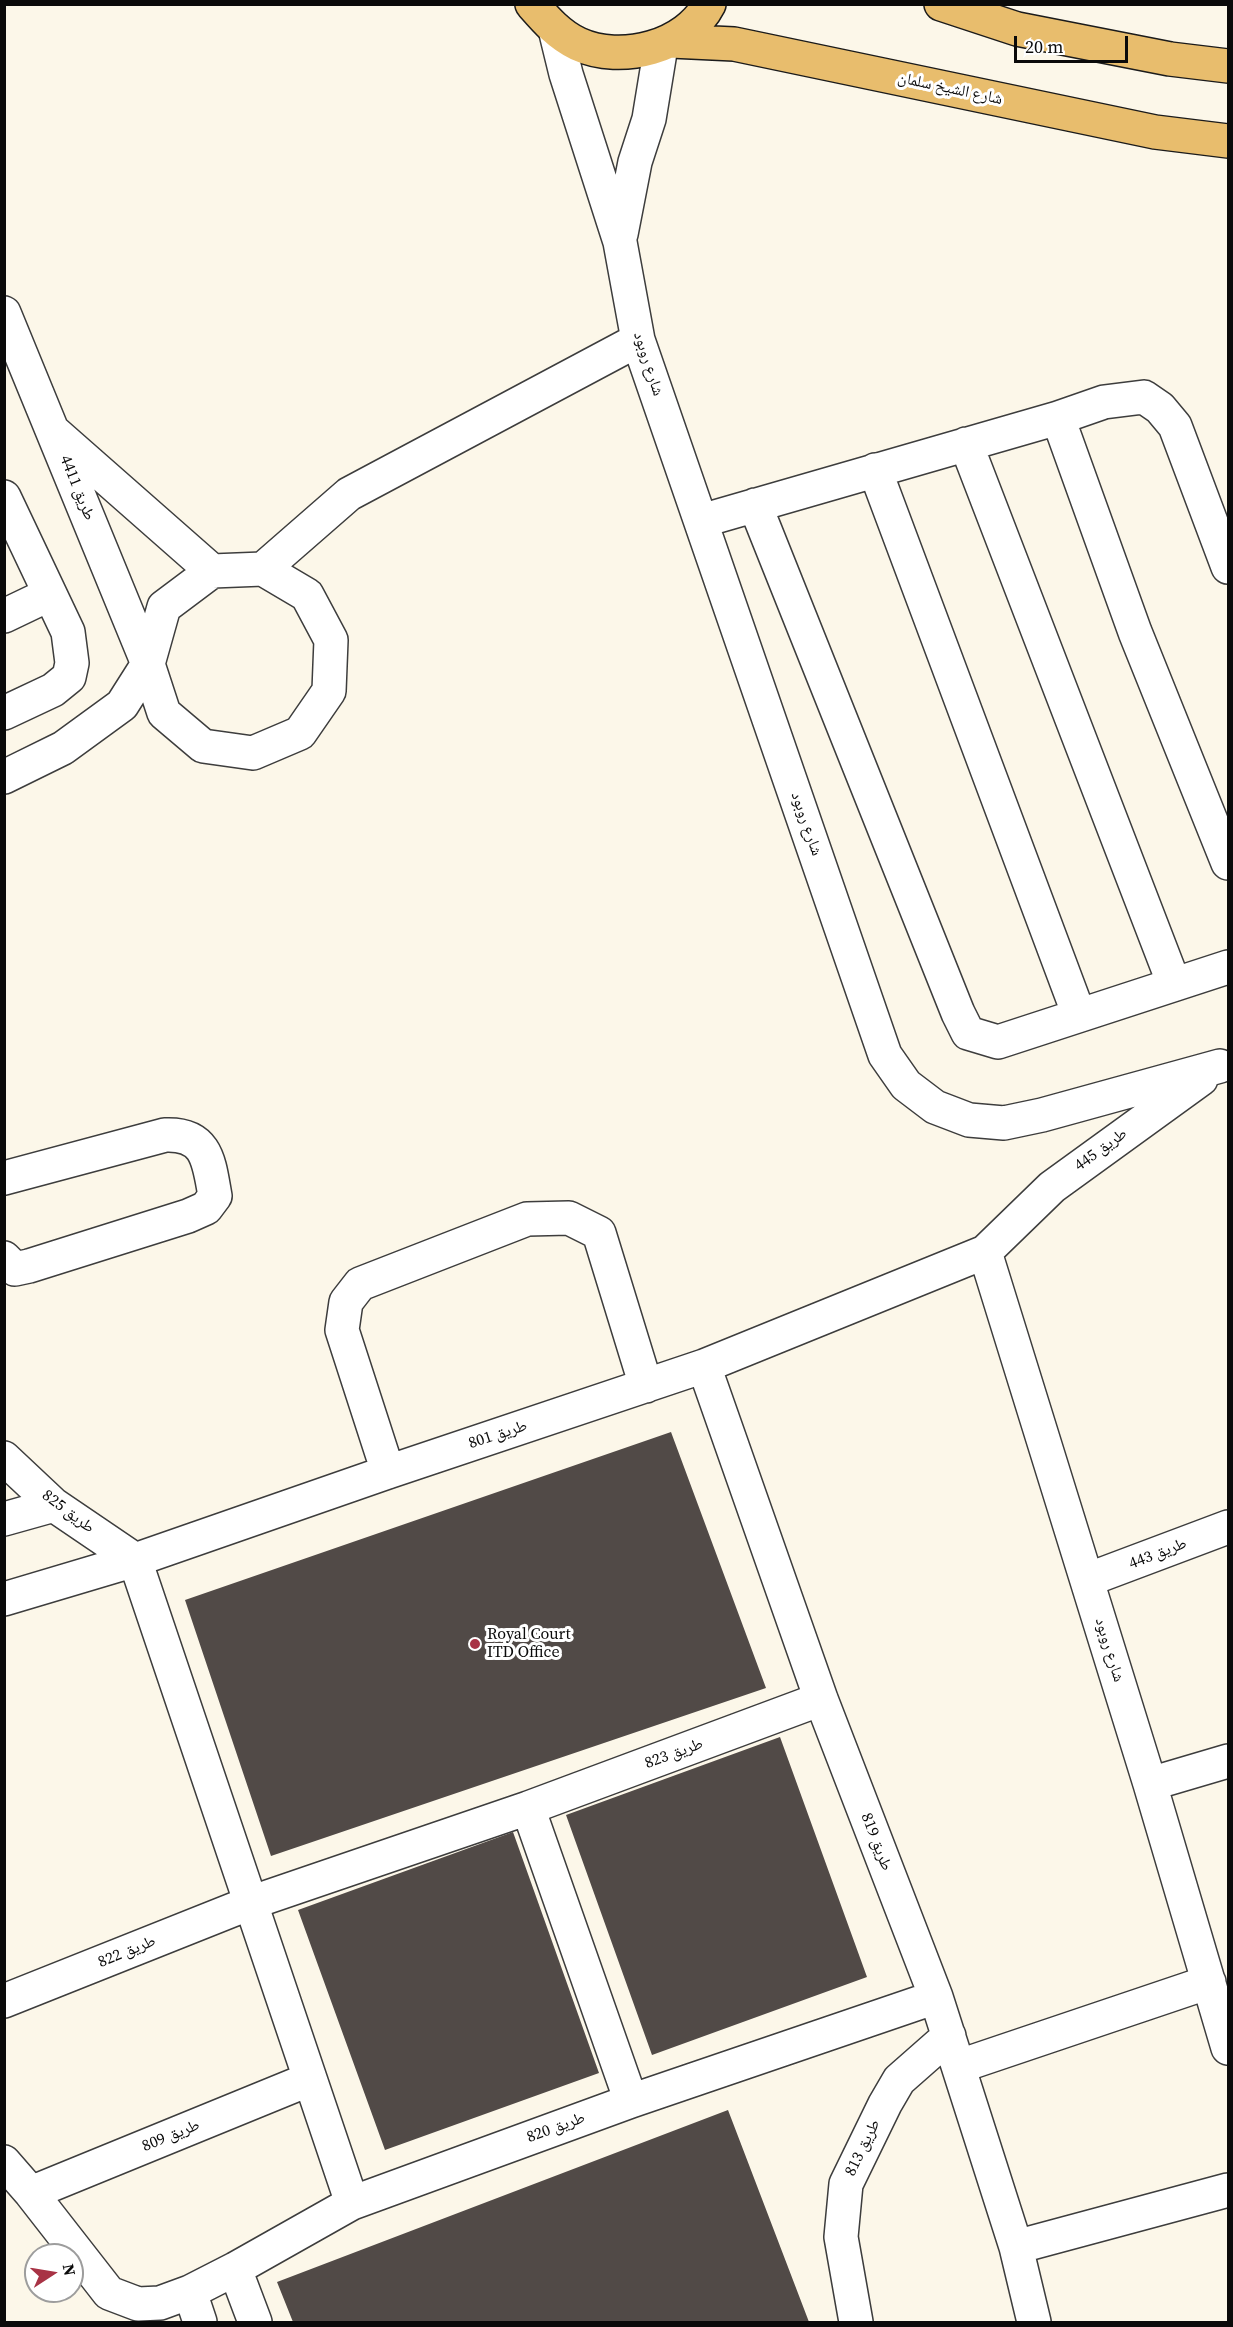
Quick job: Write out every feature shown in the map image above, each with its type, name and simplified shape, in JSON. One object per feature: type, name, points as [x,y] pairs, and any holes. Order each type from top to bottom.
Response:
[{"type":"main road","points":[[532,4],[555,29],[579,44],[606,52],[634,52],[666,43],[704,15],[709,4]]},
{"type":"main road","points":[[941,4],[1017,29],[1170,59],[1228,66]]},
{"type":"main road","name":"شارع الشيخ سلمان","points":[[666,43],[734,45],[1155,132],[1228,141]]},
{"type":"street","points":[[990,4],[1017,29]]},
{"type":"street","name":"شارع روبود","points":[[555,29],[566,74],[620,242],[638,340],[885,1055],[906,1085],[935,1107],[969,1120],[1004,1123],[1042,1115],[1224,1065]]},
{"type":"street","name":"شارع روبود","points":[[620,242],[635,162],[649,119],[666,43]]},
{"type":"street","name":"طريق 4411","points":[[4,313],[148,664]]},
{"type":"street","points":[[263,569],[349,494],[638,340]]},
{"type":"street","points":[[701,521],[1058,418],[1104,402],[1144,398],[1160,408],[1175,426],[1228,567]]},
{"type":"street","points":[[1058,418],[1135,632],[1228,863]]},
{"type":"street","points":[[54,432],[212,572]]},
{"type":"street","points":[[966,444],[1174,984]]},
{"type":"street","points":[[875,471],[1079,1015]]},
{"type":"street","points":[[755,505],[953,1002],[968,1033],[998,1042],[1228,967]]},
{"type":"street","points":[[4,713],[53,690],[69,677],[72,663],[68,632],[7,508]]},
{"type":"street","points":[[4,777],[63,748],[122,705],[148,664],[164,607],[212,572],[263,569],[308,595],[331,640],[328,691],[300,733],[253,753],[203,746],[164,713],[148,664]]},
{"type":"street","points":[[4,616],[50,594]]},
{"type":"street","name":"طريق 445","points":[[984,1252],[1052,1187],[1107,1145],[1224,1065]]},
{"type":"street","points":[[4,1178],[165,1135],[181,1134],[201,1148],[210,1161],[215,1196],[206,1208],[188,1216],[29,1266],[15,1269],[4,1258]]},
{"type":"street","points":[[388,1472],[342,1330],[346,1302],[360,1284],[527,1219],[569,1218],[599,1233],[646,1386]]},
{"type":"street","name":"شارع روبود","points":[[984,1252],[1150,1784],[1228,2048]]},
{"type":"street","name":"طريق 801","points":[[4,1599],[135,1560],[704,1366],[984,1252]]},
{"type":"street","name":"طريق 819","points":[[704,1366],[821,1699],[936,1997],[1016,2247],[1035,2322]]},
{"type":"street","name":"طريق 825","points":[[4,1458],[54,1504],[135,1560]]},
{"type":"street","points":[[4,1519],[54,1504]]},
{"type":"street","name":"طريق 443","points":[[1087,1580],[1228,1527]]},
{"type":"street","points":[[135,1560],[352,2203]]},
{"type":"street","name":"طريق 823","points":[[250,1904],[528,1808],[821,1699]]},
{"type":"street","points":[[1150,1784],[1228,1761]]},
{"type":"street","points":[[528,1808],[631,2101]]},
{"type":"street","name":"طريق 822","points":[[4,2001],[250,1904]]},
{"type":"street","points":[[954,2051],[1209,1982]]},
{"type":"street","name":"طريق 820","points":[[4,2162],[109,2293],[138,2304],[160,2303],[190,2292],[235,2269],[352,2203],[631,2101],[936,1997]]},
{"type":"street","name":"طريق 813","points":[[856,2322],[841,2237],[846,2184],[899,2080],[954,2051]]},
{"type":"street","name":"طريق 809","points":[[31,2193],[310,2079]]},
{"type":"street","points":[[1016,2247],[1228,2190]]},
{"type":"street","points":[[235,2269],[255,2322]]},
{"type":"street","points":[[190,2292],[200,2322]]},
{"type":"building","name":"Royal Court ITD Office","points":[[671,1432],[766,1688],[271,1856],[185,1600]]},
{"type":"building","points":[[780,1737],[867,1977],[652,2055],[566,1815]]},
{"type":"building","points":[[513,1832],[599,2073],[385,2150],[298,1910]]},
{"type":"building","points":[[728,2110],[809,2322],[293,2322],[277,2282]]},
{"type":"place","name":"Royal Court ITD Office","points":[[475,1644]]}]
